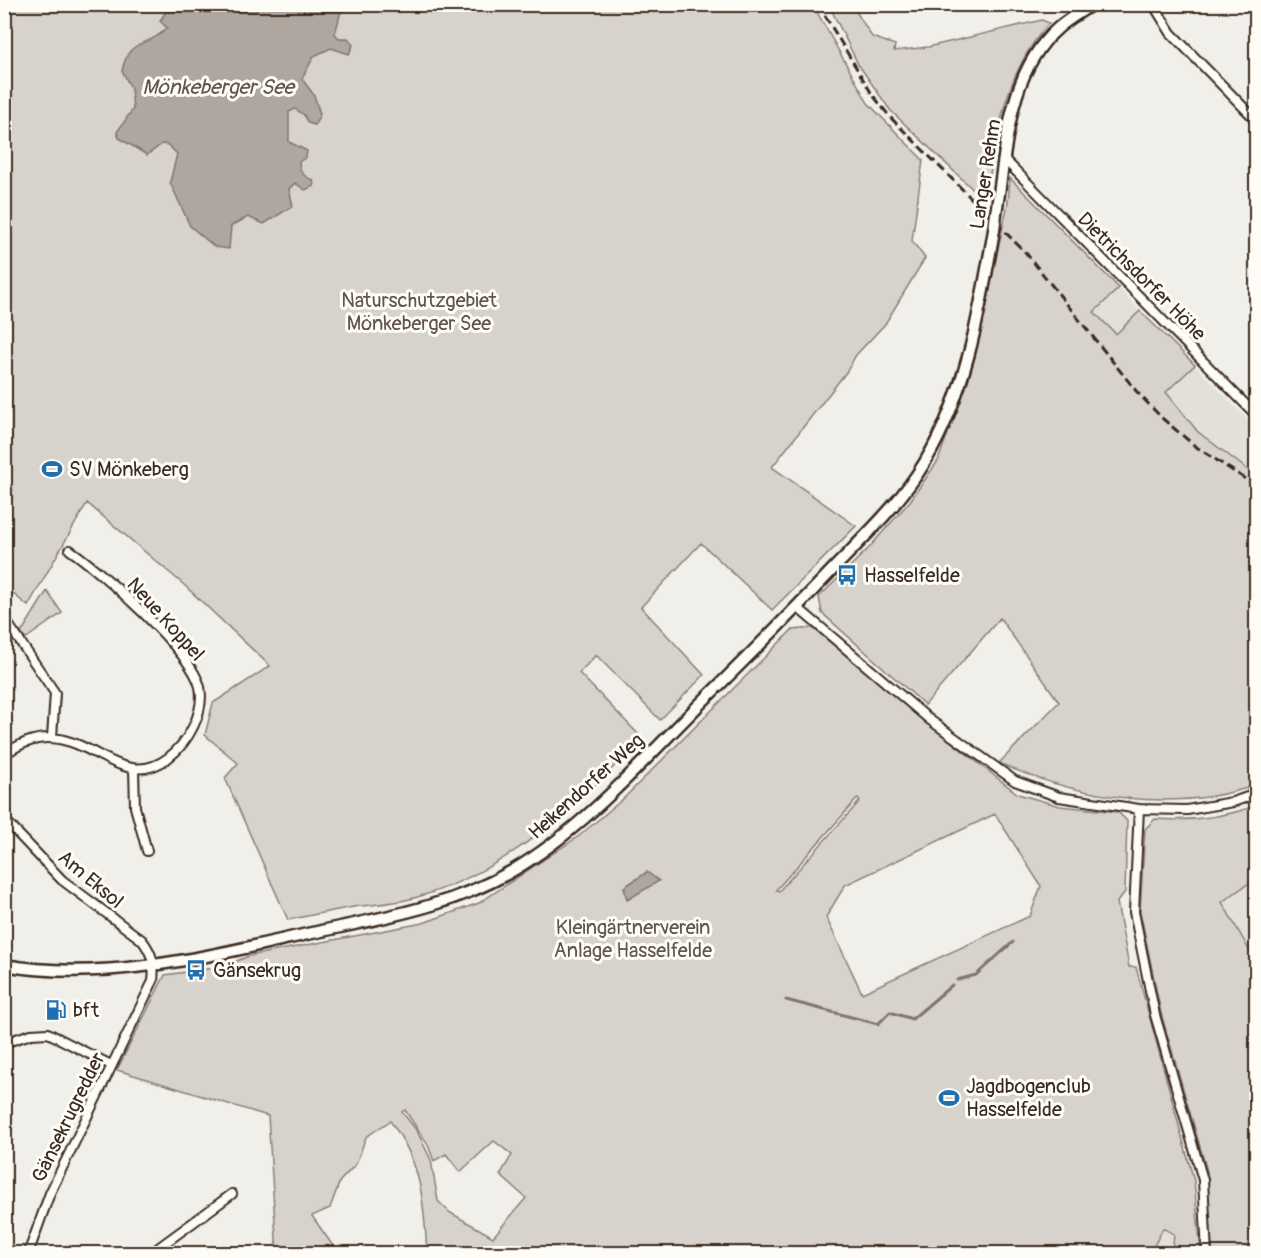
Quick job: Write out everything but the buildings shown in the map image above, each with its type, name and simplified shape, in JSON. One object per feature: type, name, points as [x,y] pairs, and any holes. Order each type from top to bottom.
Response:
[{"type":"street","name":"Langer Rehm","points":[[964,378],[994,230],[1015,101],[1032,60],[1058,28],[1092,4]]},
{"type":"street","points":[[1153,4],[1171,33],[1257,120]]},
{"type":"street","name":"Dietrichsdorfer Höhe","points":[[1005,160],[1257,416]]},
{"type":"street","name":"Heikendorfer Weg","points":[[4,965],[84,972],[154,963],[282,940],[414,911],[474,891],[511,872],[566,832],[798,608],[907,489],[926,460],[964,378]]},
{"type":"street","name":"Neue Koppel","points":[[70,550],[88,562],[153,623],[190,666],[200,686],[201,700],[197,717],[179,747],[161,763],[134,769]]},
{"type":"street","points":[[798,608],[930,720],[1015,781],[1059,797],[1139,809],[1187,810],[1233,802],[1257,794]]},
{"type":"street","points":[[4,618],[54,693],[52,737]]},
{"type":"street","points":[[4,755],[27,741],[52,737],[79,745],[120,766],[134,769],[135,807],[147,851]]},
{"type":"street","points":[[1139,809],[1134,912],[1155,1015],[1203,1180],[1207,1254]]},
{"type":"street","name":"Am Eksol","points":[[4,819],[63,880],[142,940],[150,951],[154,963]]},
{"type":"street","name":"Gänsekrugredder","points":[[28,1254],[50,1193],[153,981],[154,963]]},
{"type":"street","points":[[4,1043],[31,1034],[48,1033],[111,1065]]},
{"type":"street","points":[[150,1254],[232,1194]]},
{"type":"shaded area","points":[[1119,288],[1140,311],[1116,334],[1094,312]]},
{"type":"shaded area","points":[[1195,365],[1256,428],[1256,475],[1198,432],[1166,392]]},
{"type":"shaded area","points":[[1256,878],[1256,962],[1222,902]]},
{"type":"shaded area","points":[[1163,1228],[1174,1234],[1172,1253],[1150,1254]]},
{"type":"green space","name":"Naturschutzgebiet Mönkeberger See","points":[[4,5],[813,5],[868,103],[923,160],[912,241],[925,258],[885,324],[856,355],[847,371],[772,467],[856,526],[772,610],[701,543],[641,607],[704,675],[660,720],[596,655],[579,673],[642,738],[565,812],[510,854],[480,872],[448,886],[407,900],[360,906],[288,920],[225,778],[238,763],[205,735],[213,703],[270,666],[183,584],[87,503],[28,606],[5,587]]},
{"type":"green space","points":[[829,5],[852,5],[872,37],[895,45],[894,51],[928,47],[1042,20],[1049,23],[1033,43],[1021,64],[1004,107],[985,201],[890,110],[858,64]]},
{"type":"green space","points":[[1010,178],[1119,288],[1094,312],[1116,334],[1140,311],[1195,365],[1166,392],[1198,432],[1256,476],[1256,785],[1224,794],[1192,799],[1159,800],[1093,793],[1029,775],[999,763],[1059,702],[1000,618],[925,705],[822,613],[819,597],[868,549],[910,501],[938,461],[974,360],[1008,203]]},
{"type":"green space","points":[[47,591],[62,613],[25,639],[21,633]]},
{"type":"green space","name":"Kleingärtnerverein Anlage Hasselfelde","points":[[813,628],[922,719],[1018,794],[1060,806],[1118,812],[1127,821],[1125,892],[1117,902],[1129,967],[1136,967],[1194,1181],[1201,1253],[1172,1253],[1174,1234],[1163,1228],[1150,1254],[427,1253],[422,1200],[415,1168],[401,1136],[390,1121],[366,1137],[356,1164],[340,1181],[330,1208],[312,1216],[338,1253],[277,1253],[268,1116],[117,1070],[165,975],[222,967],[249,956],[423,923],[479,903],[579,836],[623,799],[792,630]],"holes":[[[858,798],[860,801],[779,891],[776,890]],[[995,814],[1041,886],[1030,916],[862,993],[826,917],[845,885]],[[405,1110],[428,1145],[434,1161],[446,1154],[460,1172],[494,1141],[512,1155],[500,1175],[526,1198],[493,1237],[449,1212],[438,1201],[431,1160],[417,1131],[402,1112]]]},
{"type":"green space","points":[[1256,806],[1256,878],[1222,902],[1256,962],[1256,1253],[1212,1253],[1207,1171],[1161,1013],[1140,911],[1145,829],[1155,819],[1207,818]]},
{"type":"water","name":"Mönkeberger See","points":[[170,5],[349,5],[341,11],[335,34],[339,38],[348,38],[353,45],[349,54],[331,48],[314,56],[302,79],[314,95],[320,114],[315,125],[308,123],[304,115],[295,109],[289,112],[289,142],[307,151],[306,157],[299,162],[299,166],[303,174],[313,180],[314,186],[305,190],[295,183],[289,189],[293,206],[264,224],[248,217],[231,226],[229,249],[215,247],[190,226],[170,182],[177,154],[168,145],[162,144],[147,155],[119,138],[117,132],[133,109],[131,88],[122,71],[125,60],[134,48],[159,35],[167,28],[160,21]]},
{"type":"water","points":[[647,872],[659,881],[627,900],[624,887]]},
{"type":"waterway","points":[[957,980],[976,975],[1013,942]]},
{"type":"waterway","points":[[786,1000],[878,1024],[890,1012],[912,1019],[952,985]]},
{"type":"railway","points":[[818,4],[872,94],[890,117],[1026,253],[1137,392],[1163,419],[1195,446],[1256,486]]},
{"type":"place","name":"SV Mönkeberg","points":[[52,469]]},
{"type":"place","name":"Hasselfelde","points":[[847,575]]},
{"type":"place","name":"Gänsekrug","points":[[196,970]]},
{"type":"place","name":"bft","points":[[56,1010]]},
{"type":"place","name":"Jagdbogenclub Hasselfelde","points":[[949,1098]]}]
